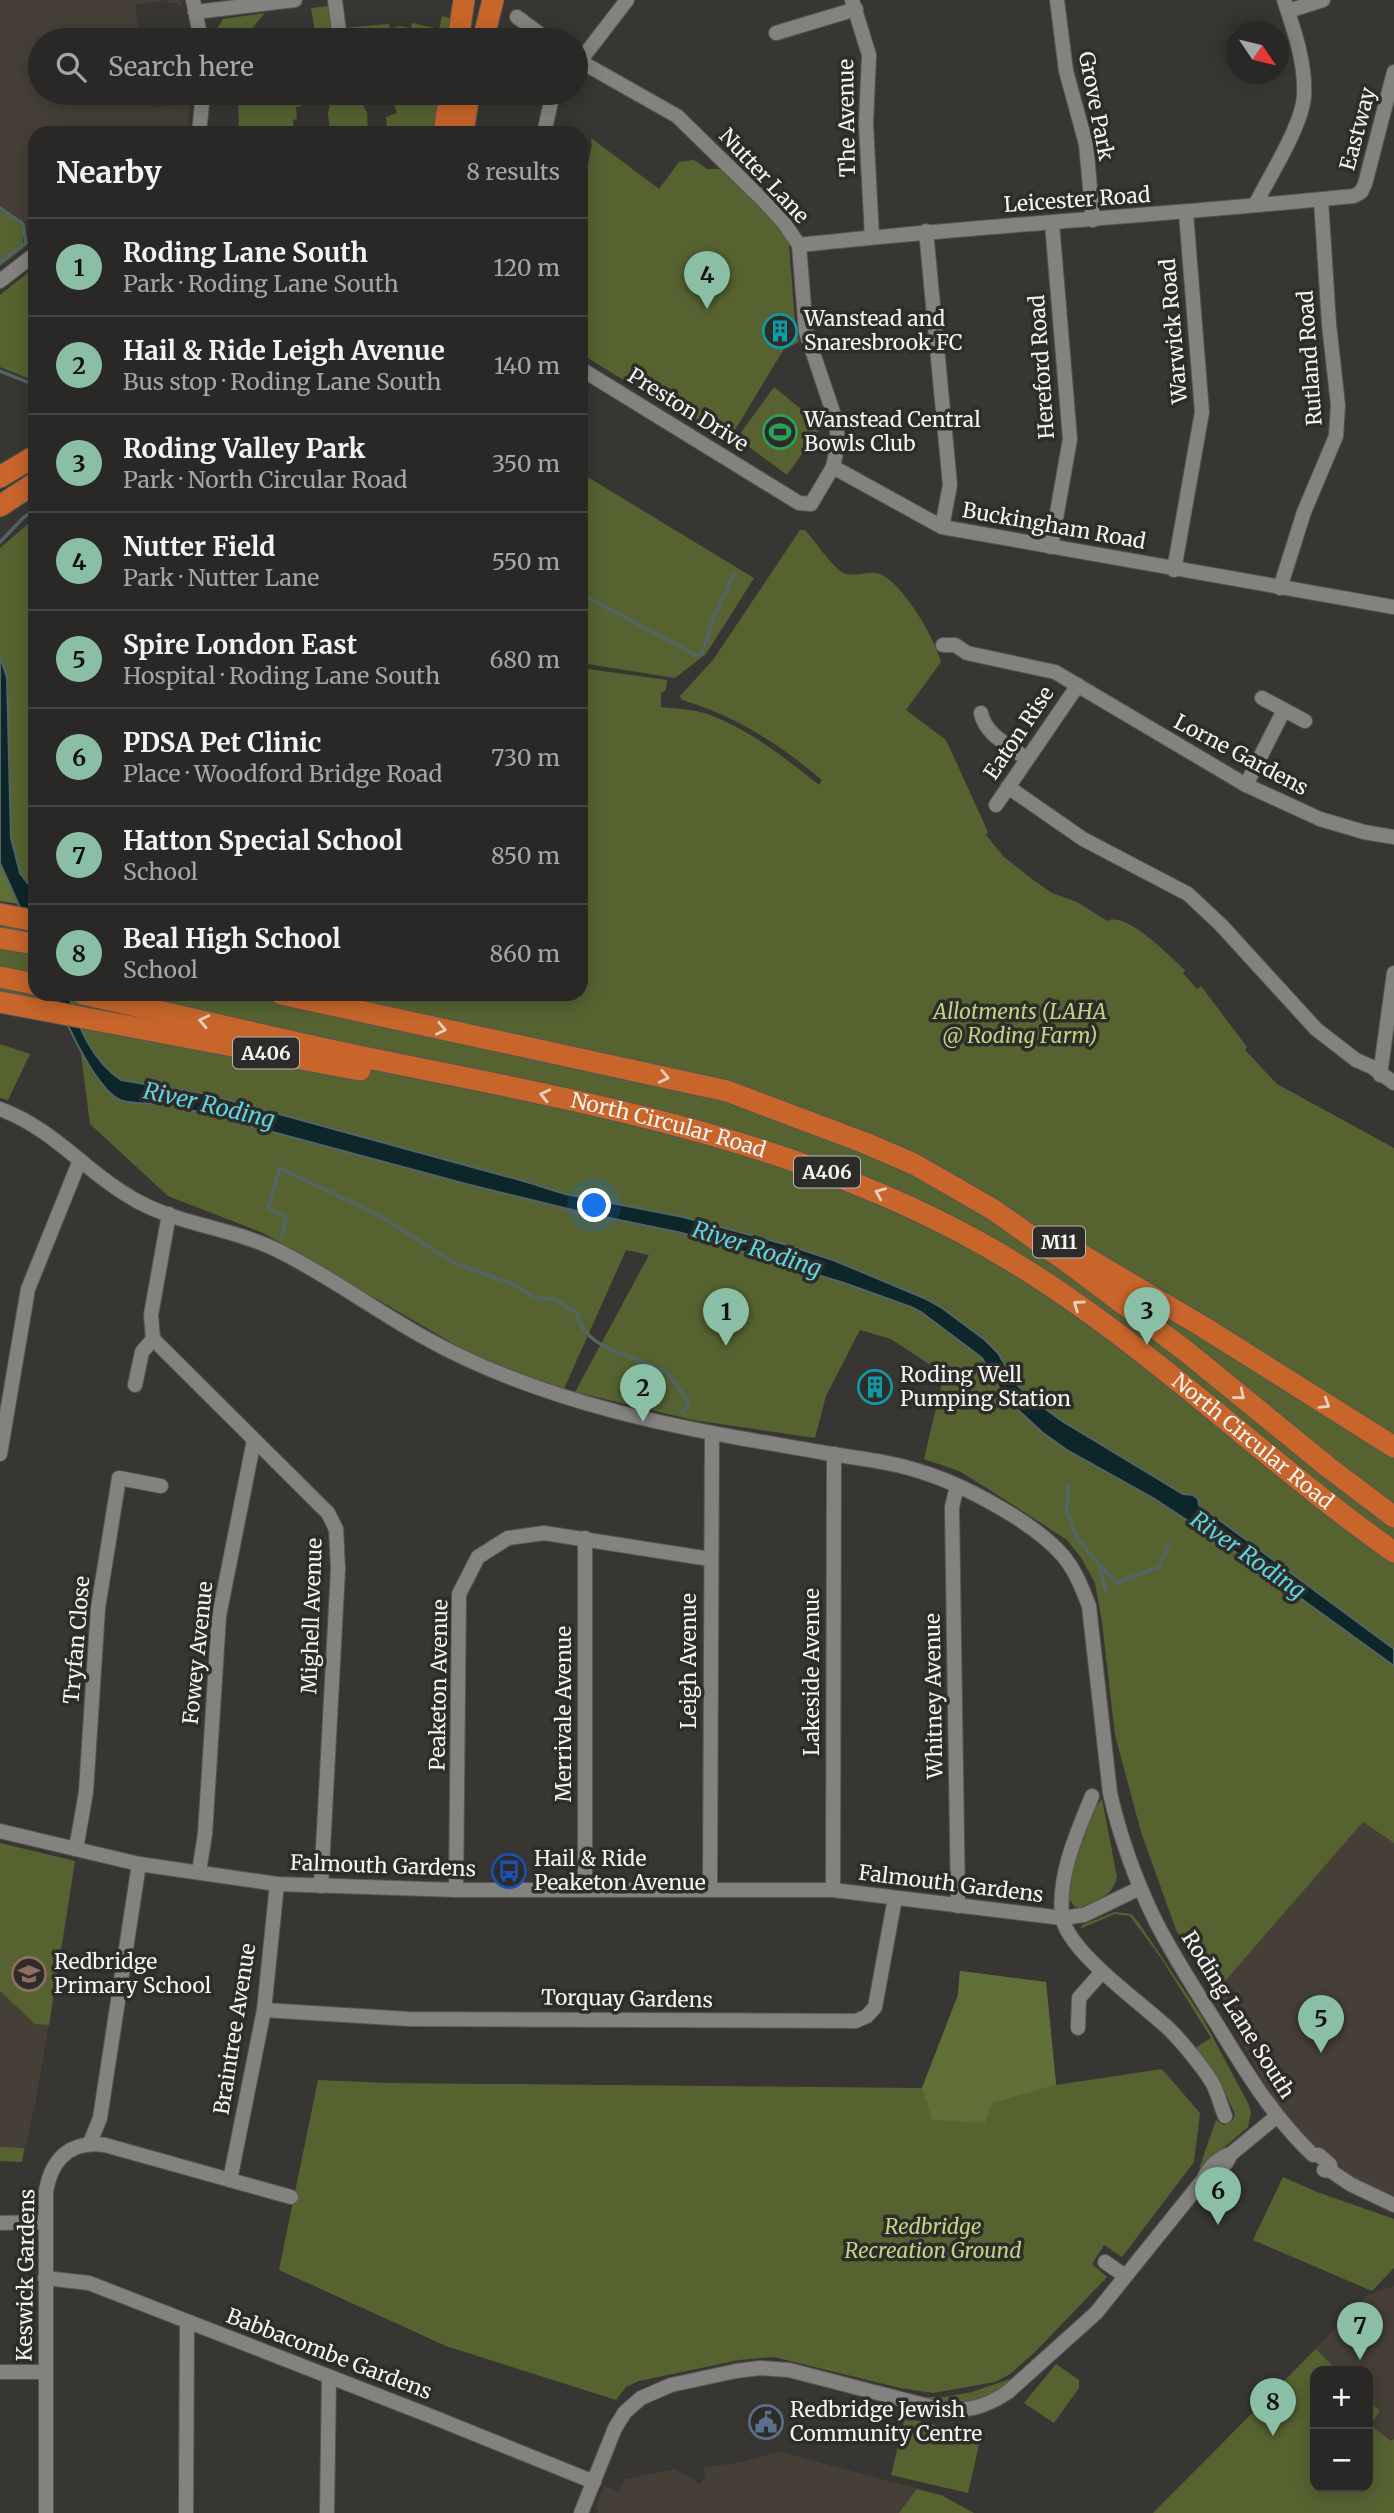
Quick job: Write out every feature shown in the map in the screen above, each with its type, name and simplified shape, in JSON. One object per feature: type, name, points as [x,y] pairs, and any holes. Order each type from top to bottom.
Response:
[{"type":"highway","points":[[460,28],[464,0]]},
{"type":"highway","points":[[476,28],[480,0]]},
{"type":"highway","points":[[486,28],[494,0]]},
{"type":"highway","points":[[444,126],[448,105]]},
{"type":"highway","points":[[464,126],[468,105]]},
{"type":"highway","points":[[0,477],[28,460]]},
{"type":"highway","points":[[0,506],[28,488]]},
{"type":"highway","points":[[0,938],[28,942]]},
{"type":"highway","points":[[0,977],[28,983]]},
{"type":"highway","name":"North Circular Road","points":[[114,1001],[486,1081],[715,1136],[819,1168],[880,1193],[986,1246],[1082,1307],[1394,1552]]},
{"type":"highway","name":"North Circular Road","points":[[314,1001],[727,1091],[865,1143],[951,1184],[1031,1236],[1149,1323],[1394,1517]]},
{"type":"highway","name":"A406","points":[[333,1001],[375,1014]]},
{"type":"highway","name":"A406","points":[[0,1002],[440,1084],[486,1081]]},
{"type":"highway","name":"M11","points":[[951,1184],[1032,1226],[1205,1328],[1394,1447]]},
{"type":"street","points":[[199,28],[194,6],[295,0]]},
{"type":"street","points":[[335,0],[338,28]]},
{"type":"street","points":[[588,48],[627,0]]},
{"type":"street","name":"Grove Park","points":[[1057,0],[1066,71],[1086,144],[1093,220]]},
{"type":"street","points":[[1255,205],[1292,132],[1304,99],[1303,69],[1286,6],[1323,0]]},
{"type":"street","points":[[776,33],[854,5]]},
{"type":"street","name":"The Avenue","points":[[854,5],[869,55],[866,124],[872,237]]},
{"type":"street","points":[[517,17],[532,28]]},
{"type":"street","name":"Nutter Lane","points":[[588,66],[677,116],[763,200],[799,245],[806,332],[836,421],[838,442],[834,467],[811,504]]},
{"type":"street","name":"Eastway","points":[[1358,194],[1365,184],[1394,72]]},
{"type":"street","points":[[200,126],[202,105]]},
{"type":"street","points":[[546,126],[550,105]]},
{"type":"street","name":"Leicester Road","points":[[799,245],[926,231],[1186,213],[1358,194]]},
{"type":"street","name":"Rutland Road","points":[[1280,588],[1304,512],[1336,436],[1338,405],[1329,324],[1321,200]]},
{"type":"street","name":"Warwick Road","points":[[1174,570],[1202,412],[1186,213]]},
{"type":"street","name":"Hereford Road","points":[[1051,547],[1070,439],[1052,223]]},
{"type":"street","points":[[926,231],[950,485],[942,527]]},
{"type":"street","points":[[0,281],[28,259]]},
{"type":"street","name":"Preston Drive","points":[[588,373],[799,503],[811,504]]},
{"type":"street","name":"Buckingham Road","points":[[834,467],[942,527],[1394,607]]},
{"type":"street","name":"Lorne Gardens","points":[[943,645],[955,645],[967,653],[1055,672],[1246,785],[1320,819],[1394,838]]},
{"type":"street","name":"Eaton Rise","points":[[996,805],[1078,685]]},
{"type":"street","points":[[1262,698],[1305,721]]},
{"type":"street","points":[[1246,785],[1284,710]]},
{"type":"street","points":[[981,712],[982,722],[990,732],[1027,759]]},
{"type":"street","points":[[1008,787],[1083,839],[1188,894],[1221,925],[1303,1017],[1356,1060],[1372,1067],[1394,1083]]},
{"type":"street","points":[[1380,1075],[1392,1008],[1394,972]]},
{"type":"street","name":"Roding Lane South","points":[[0,1109],[45,1131],[131,1197],[169,1214],[260,1242],[289,1256],[422,1336],[481,1367],[522,1383],[615,1411],[712,1433],[922,1472],[957,1486],[1012,1516],[1048,1541],[1080,1581],[1089,1606],[1110,1793],[1120,1832],[1140,1888],[1173,1952],[1276,2117],[1313,2155],[1313,2161],[1325,2171],[1331,2171],[1350,2184],[1394,2205]]},
{"type":"street","points":[[0,1454],[6,1373],[28,1289],[80,1160]]},
{"type":"street","points":[[135,1385],[142,1352],[153,1339],[151,1315],[169,1214]]},
{"type":"street","name":"Mighell Avenue","points":[[153,1339],[328,1513],[336,1529],[338,1569],[321,1886]]},
{"type":"street","name":"Leigh Avenue","points":[[710,1889],[712,1433]]},
{"type":"street","name":"Fowey Avenue","points":[[199,1872],[205,1834],[219,1616],[254,1440]]},
{"type":"street","name":"Lakeside Avenue","points":[[832,1890],[834,1454]]},
{"type":"street","name":"Tryfan Close","points":[[76,1849],[86,1791],[98,1608],[119,1478],[161,1486]]},
{"type":"street","name":"Whitney Avenue","points":[[957,1486],[952,1507],[958,1906]]},
{"type":"street","name":"Peaketon Avenue","points":[[456,1890],[459,1594],[478,1557],[508,1538],[544,1533],[710,1559]]},
{"type":"street","name":"Merrivale Avenue","points":[[585,1538],[585,1890]]},
{"type":"street","points":[[1092,1796],[1074,1839],[1064,1878],[1062,1918],[1071,1936],[1102,1972],[1172,2032],[1213,2084],[1225,2116]]},
{"type":"street","name":"Falmouth Gardens","points":[[0,1831],[139,1864],[277,1884],[456,1890],[832,1890],[1062,1918]]},
{"type":"street","points":[[139,1864],[100,2118],[90,2143],[291,2197]]},
{"type":"street","name":"Braintree Avenue","points":[[230,2180],[264,2010],[277,1884]]},
{"type":"street","points":[[1062,1918],[1084,1915],[1140,1888]]},
{"type":"street","name":"Torquay Gardens","points":[[264,2010],[409,2019],[856,2021],[874,2007],[895,1898]]},
{"type":"street","points":[[1078,2028],[1079,1998],[1102,1972]]},
{"type":"street","points":[[581,2513],[615,2428],[625,2413],[641,2398],[671,2385],[760,2368],[789,2370],[936,2408],[956,2411],[975,2409],[992,2403],[1084,2325],[1203,2180],[1208,2169],[1276,2117]]},
{"type":"street","name":"Keswick Gardens","points":[[46,2513],[45,2278],[49,2175],[57,2161],[72,2149],[90,2143]]},
{"type":"street","points":[[0,2223],[46,2222]]},
{"type":"street","points":[[1105,2262],[1125,2276]]},
{"type":"street","name":"Babbacombe Gardens","points":[[45,2278],[89,2283],[594,2483]]},
{"type":"street","points":[[186,2513],[189,2322]]},
{"type":"street","points":[[0,2372],[45,2372]]},
{"type":"street","points":[[327,2513],[329,2377]]},
{"type":"shaded area","points":[[0,0],[167,0],[135,5],[138,28],[28,28],[28,105],[153,105],[153,108],[190,105],[188,126],[28,126],[28,222],[11,218],[0,211]]},
{"type":"shaded area","points":[[167,0],[181,0],[183,8],[176,3],[167,3]]},
{"type":"shaded area","points":[[1363,1822],[1394,1843],[1394,2199],[1354,2178],[1299,2134],[1281,2112],[1214,1994]]},
{"type":"shaded area","name":"Redbridge Primary School","points":[[0,1843],[75,1861],[36,2100],[22,2162],[0,2161]]},
{"type":"shaded area","points":[[1394,2286],[1394,2513],[1153,2513],[1368,2295]]},
{"type":"shaded area","points":[[780,2452],[941,2495],[974,2513],[597,2513],[599,2510],[596,2508],[604,2486],[619,2492],[625,2479],[675,2469],[700,2484],[705,2476],[704,2467],[737,2463]]},
{"type":"green space","points":[[330,6],[333,28],[314,28],[311,8]]},
{"type":"green space","points":[[265,13],[252,28],[217,28],[223,19]]},
{"type":"green space","points":[[442,16],[450,18],[449,28],[439,28]]},
{"type":"green space","points":[[412,23],[434,28],[411,28]]},
{"type":"green space","points":[[389,24],[390,28],[344,28]]},
{"type":"green space","points":[[238,105],[302,105],[296,107],[297,119],[293,120],[293,126],[239,126]]},
{"type":"green space","points":[[330,105],[363,105],[368,126],[329,126]]},
{"type":"green space","points":[[394,105],[439,105],[435,126],[387,126],[386,117],[397,113]]},
{"type":"green space","points":[[591,138],[659,189],[679,162],[694,160],[707,169],[724,169],[769,215],[789,245],[799,342],[784,349],[727,443],[588,358],[588,165]]},
{"type":"green space","points":[[0,211],[23,221],[23,248],[0,266]]},
{"type":"green space","points":[[28,273],[28,378],[0,367],[0,295]]},
{"type":"green space","name":"Wanstead Central Bowls Club","points":[[774,387],[822,426],[787,475],[737,438]]},
{"type":"green space","points":[[588,477],[754,578],[706,654],[675,678],[588,664]]},
{"type":"green space","points":[[28,524],[28,887],[20,873],[11,838],[7,678],[0,656],[0,548]]},
{"type":"green space","name":"Allotments (LAHA @ Roding Farm)","points":[[800,530],[805,530],[840,571],[853,575],[876,573],[885,577],[916,611],[941,662],[906,710],[946,740],[988,832],[986,835],[1003,856],[1052,893],[1077,902],[1107,921],[1126,923],[1148,937],[1185,970],[1183,973],[1197,989],[1201,986],[1247,1047],[1245,1050],[1277,1084],[1394,1148],[1394,1843],[1363,1822],[1214,1994],[1176,1930],[1141,1832],[1115,1735],[1095,1583],[1082,1559],[1067,1540],[959,1471],[924,1459],[944,1374],[891,1339],[860,1330],[826,1396],[815,1438],[693,1420],[575,1392],[649,1255],[626,1250],[564,1389],[527,1377],[466,1351],[263,1233],[168,1196],[90,1124],[80,1047],[65,1001],[588,1001],[588,669],[667,680],[666,690],[661,693],[661,707],[698,712],[725,721],[767,746],[819,785],[822,780],[773,743],[739,723],[682,700],[680,696],[713,660]]},
{"type":"green space","points":[[0,863],[2,866],[20,904],[0,901]]},
{"type":"green space","points":[[0,921],[23,925],[28,938],[28,997],[0,992]]},
{"type":"green space","points":[[0,1044],[30,1054],[8,1100],[0,1098]]},
{"type":"green space","points":[[1102,1799],[1117,1877],[1108,1893],[1079,1908],[1068,1898],[1074,1865],[1095,1807]]},
{"type":"green space","name":"Redbridge Primary School","points":[[0,1843],[75,1861],[49,2025],[35,2024],[0,1991]]},
{"type":"green space","points":[[1115,1912],[1131,1914],[1139,1923],[1202,2017],[1249,2105],[1251,2113],[1248,2127],[1199,2169],[1216,2120],[1224,2125],[1233,2120],[1235,2114],[1220,2083],[1194,2049],[1211,2038],[1161,1958],[1130,1916],[1115,1914],[1080,1929],[1082,1925]]},
{"type":"green space","name":"Redbridge Recreation Ground","points":[[960,1971],[1046,1982],[1056,2085],[1162,2069],[1200,2113],[1194,2162],[1122,2257],[1104,2245],[1092,2264],[1107,2277],[1036,2351],[1010,2374],[995,2382],[933,2393],[900,2388],[774,2357],[739,2360],[639,2381],[626,2387],[616,2400],[446,2346],[279,2270],[318,2080],[922,2088],[958,1995]]},
{"type":"green space","points":[[960,1971],[1046,1982],[1056,2085],[992,2103],[985,2123],[932,2120],[922,2088],[958,1995]]},
{"type":"green space","points":[[0,2147],[24,2148],[22,2162],[0,2161]]},
{"type":"green space","points":[[1283,2177],[1394,2219],[1394,2268],[1372,2291],[1253,2240]]},
{"type":"green space","points":[[1316,2349],[1333,2366],[1310,2366],[1310,2492],[1373,2492],[1373,2427],[1391,2441],[1394,2439],[1394,2513],[1153,2513]]},
{"type":"green space","points":[[1056,2364],[1079,2380],[1079,2388],[1054,2423],[1024,2403]]},
{"type":"green space","points":[[1013,2378],[1014,2380],[979,2400],[947,2403],[919,2397],[945,2397],[972,2392]]},
{"type":"green space","points":[[1373,2405],[1380,2411],[1373,2421]]},
{"type":"green space","points":[[905,2418],[981,2436],[968,2493],[891,2475]]},
{"type":"green space","points":[[917,2489],[941,2495],[974,2513],[899,2513]]},
{"type":"water","points":[[0,656],[7,678],[11,838],[20,873],[28,884],[28,925],[0,863]]},
{"type":"water","name":"River Roding","points":[[57,1001],[70,1001],[94,1053],[121,1080],[206,1094],[565,1194],[683,1217],[784,1244],[833,1260],[924,1298],[985,1340],[998,1353],[1016,1384],[1031,1398],[1062,1421],[1183,1494],[1193,1495],[1198,1499],[1199,1505],[1394,1649],[1394,1666],[1249,1561],[1153,1498],[1067,1450],[1043,1433],[1005,1398],[982,1358],[911,1307],[844,1283],[682,1233],[470,1185],[168,1104],[125,1102],[110,1093],[101,1082],[73,1036]]},
{"type":"waterway","points":[[0,208],[23,224],[26,243],[0,262]]},
{"type":"waterway","points":[[0,371],[28,382]]},
{"type":"waterway","points":[[0,542],[28,514]]},
{"type":"waterway","points":[[588,598],[698,656],[702,654],[714,617],[734,573]]},
{"type":"waterway","points":[[282,1237],[286,1217],[268,1209],[280,1168],[382,1217],[454,1263],[515,1285],[533,1297],[556,1300],[577,1313],[581,1326],[600,1344],[665,1372],[689,1403],[682,1413]]},
{"type":"waterway","points":[[1068,1485],[1067,1511],[1077,1538],[1099,1565],[1106,1592]]},
{"type":"waterway","points":[[1100,1565],[1116,1583],[1159,1567],[1169,1543]]},
{"type":"place","name":"Nutter Field","points":[[707,309]]},
{"type":"place","name":"Wanstead and Snaresbrook FC","points":[[780,331]]},
{"type":"place","name":"Wanstead Central Bowls Club","points":[[780,432]]},
{"type":"place","name":"Roding Valley Park","points":[[1147,1345]]},
{"type":"place","name":"Roding Lane South","points":[[726,1346]]},
{"type":"place","name":"Roding Well Pumping Station","points":[[875,1387]]},
{"type":"place","name":"Hail & Ride Leigh Avenue","points":[[643,1422]]},
{"type":"place","name":"Hail & Ride Peaketon Avenue","points":[[509,1871]]},
{"type":"place","name":"Redbridge Primary School","points":[[29,1974]]},
{"type":"place","name":"Spire London East","points":[[1321,2053]]},
{"type":"place","name":"PDSA Pet Clinic","points":[[1218,2225]]},
{"type":"place","name":"Hatton Special School","points":[[1360,2360]]},
{"type":"place","name":"Redbridge Jewish Community Centre","points":[[766,2422]]},
{"type":"place","name":"Beal High School","points":[[1273,2436]]}]
